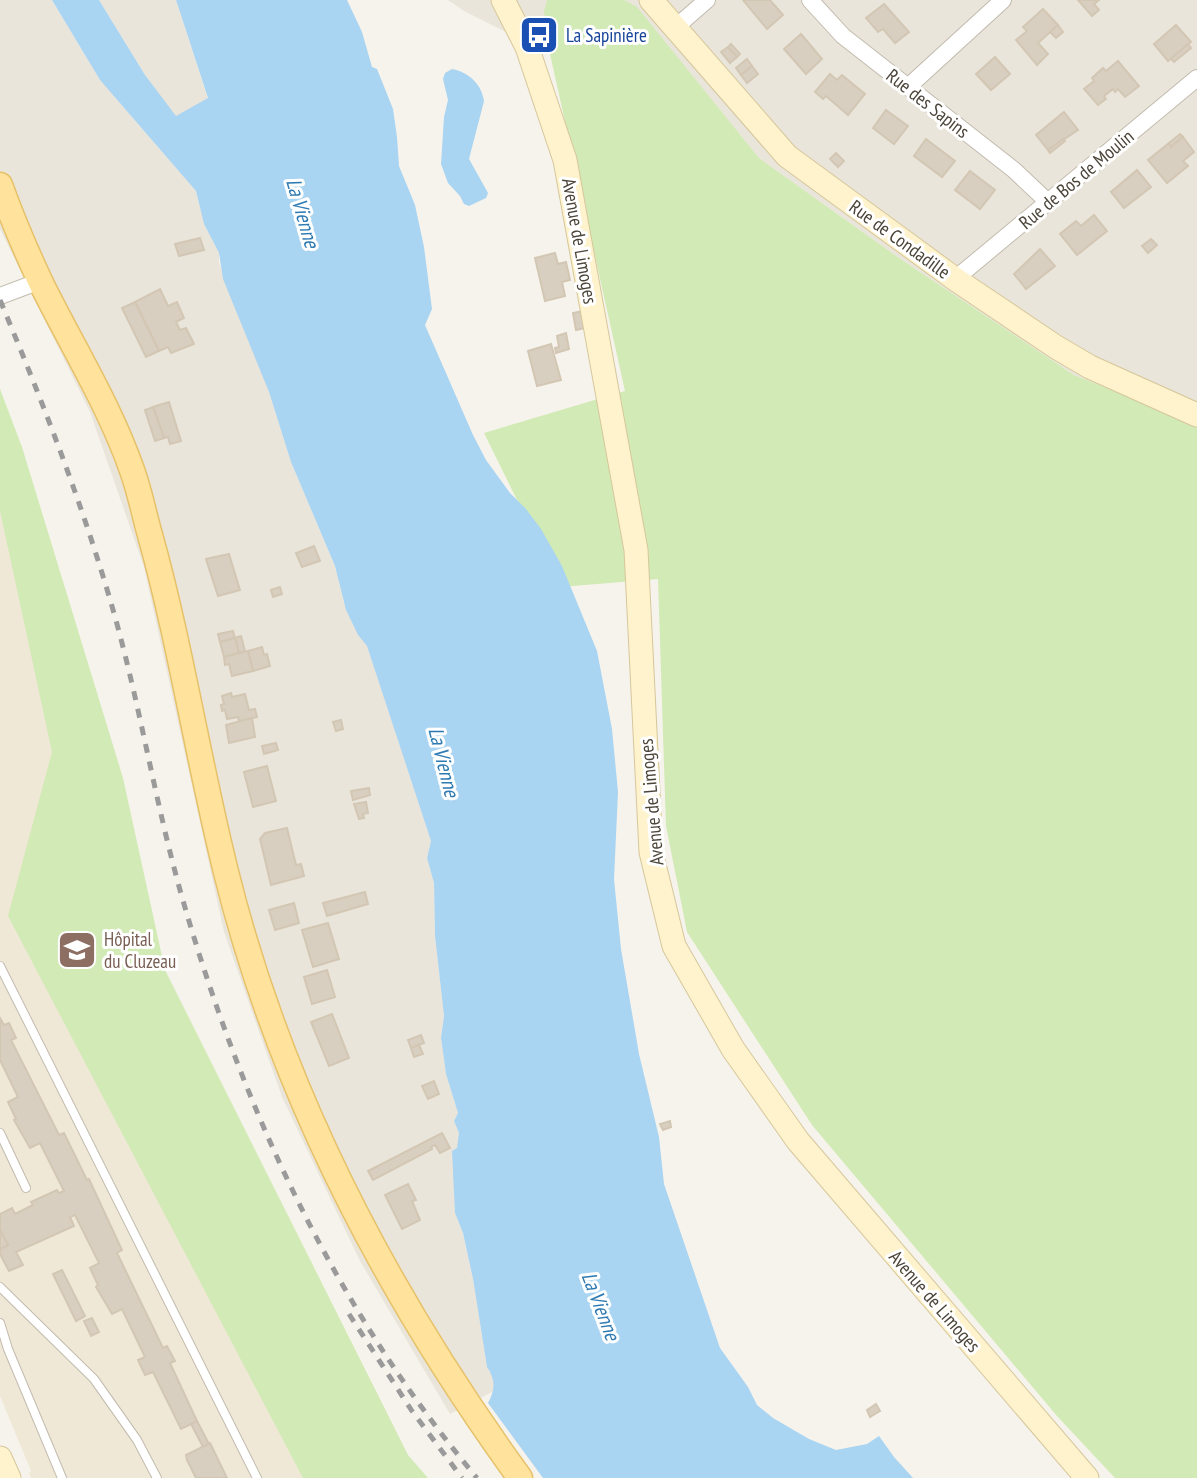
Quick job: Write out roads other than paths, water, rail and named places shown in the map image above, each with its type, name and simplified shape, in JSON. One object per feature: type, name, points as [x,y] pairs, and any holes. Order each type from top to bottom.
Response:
[{"type":"main road","name":"Rue de Condadille","points":[[651,0],[787,156],[955,279],[1056,347],[1090,367],[1197,415]]},
{"type":"main road","name":"Avenue de Limoges","points":[[513,5],[565,160],[636,550],[651,852],[674,946],[733,1049],[798,1141],[1087,1478]]},
{"type":"main road","points":[[0,185],[40,281],[101,397],[133,473],[161,572],[184,670],[226,874],[249,955],[278,1037],[342,1188],[394,1286],[444,1368],[520,1478]]},
{"type":"main road","points":[[0,1458],[9,1478]]},
{"type":"street","points":[[676,27],[707,0]]},
{"type":"street","name":"Rue des Sapins","points":[[810,0],[843,36],[1014,170],[1049,203]]},
{"type":"street","points":[[908,87],[1003,0]]},
{"type":"street","name":"Rue de Bos de Moulin","points":[[955,279],[1197,78]]},
{"type":"street","points":[[0,296],[40,281]]},
{"type":"lane","points":[[0,966],[257,1478]]},
{"type":"lane","points":[[0,1133],[26,1188]]},
{"type":"lane","points":[[0,1287],[94,1379],[137,1440],[157,1478]]},
{"type":"lane","points":[[0,1323],[8,1349],[62,1478]]},
{"type":"water","name":"La Vienne","points":[[52,0],[99,0],[145,75],[176,116],[208,98],[176,0],[347,0],[362,32],[372,67],[377,69],[393,109],[399,166],[415,205],[424,247],[432,309],[425,325],[486,460],[541,529],[562,566],[597,651],[612,729],[618,792],[614,879],[621,949],[639,1054],[659,1137],[664,1184],[720,1348],[748,1387],[757,1405],[773,1418],[809,1439],[836,1450],[867,1444],[879,1436],[913,1478],[543,1478],[488,1403],[493,1381],[487,1367],[463,1233],[455,1213],[452,1151],[457,1148],[459,1133],[454,1121],[458,1113],[446,1074],[441,1038],[444,1016],[435,936],[434,883],[427,858],[431,841],[367,646],[358,635],[346,610],[335,566],[291,462],[269,392],[223,279],[219,253],[204,224],[196,191],[100,80]]},
{"type":"water","points":[[452,69],[474,80],[484,101],[469,159],[488,193],[486,198],[469,206],[464,204],[448,183],[441,164],[444,117],[448,100],[443,79],[445,73]]},
{"type":"railway","points":[[0,300],[59,447],[97,558],[129,669],[180,890],[204,969],[263,1125],[297,1200],[336,1273],[379,1344],[426,1413],[477,1478]]},
{"type":"railway","points":[[349,1314],[412,1411],[462,1478]]},
{"type":"place","name":"La Sapinière","points":[[539,35]]},
{"type":"place","name":"Hôpital du Cluzeau","points":[[77,950]]}]
